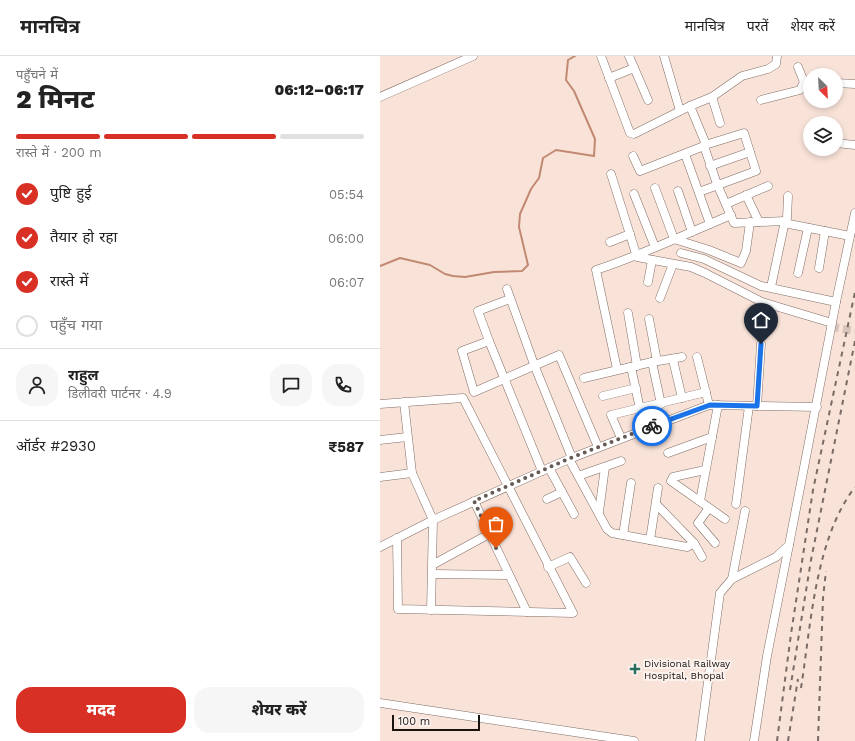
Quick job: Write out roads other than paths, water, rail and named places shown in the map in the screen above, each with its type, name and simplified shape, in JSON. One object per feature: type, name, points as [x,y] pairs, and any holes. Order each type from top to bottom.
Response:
[{"type":"street","points":[[380,97],[473,56]]},
{"type":"street","points":[[601,56],[632,134],[712,97],[742,76],[768,69],[776,64],[778,56]]},
{"type":"street","points":[[630,56],[648,100]]},
{"type":"street","points":[[664,56],[680,111]]},
{"type":"street","points":[[798,67],[803,75]]},
{"type":"street","points":[[609,78],[634,68]]},
{"type":"street","points":[[843,83],[855,84]]},
{"type":"street","points":[[761,100],[800,90],[803,87]]},
{"type":"street","points":[[712,97],[720,123]]},
{"type":"street","points":[[690,106],[705,146],[710,166],[734,223],[784,222],[850,236]]},
{"type":"street","points":[[633,156],[640,171],[744,133],[756,170],[699,192]]},
{"type":"street","points":[[843,143],[855,145]]},
{"type":"street","points":[[710,166],[750,152]]},
{"type":"street","points":[[685,154],[710,224]]},
{"type":"street","points":[[611,174],[637,256]]},
{"type":"street","points":[[726,204],[768,186]]},
{"type":"street","points":[[655,188],[674,239]]},
{"type":"street","points":[[678,191],[692,232]]},
{"type":"street","points":[[634,194],[655,247]]},
{"type":"street","points":[[746,195],[759,222]]},
{"type":"street","points":[[771,287],[784,222],[787,218],[788,196]]},
{"type":"street","points":[[754,741],[768,656],[832,322],[855,213]]},
{"type":"street","points":[[617,369],[596,270],[637,256],[731,215]]},
{"type":"street","points":[[674,239],[709,250],[742,263],[746,251],[750,222]]},
{"type":"street","points":[[798,273],[808,228]]},
{"type":"street","points":[[819,268],[825,231]]},
{"type":"street","points":[[610,242],[630,234]]},
{"type":"street","points":[[681,253],[704,259],[761,286],[836,302]]},
{"type":"street","points":[[637,256],[705,272],[762,302],[832,322]]},
{"type":"street","points":[[648,282],[652,260]]},
{"type":"street","points":[[660,298],[673,264]]},
{"type":"street","points":[[507,289],[570,458],[578,476],[607,529],[612,533],[687,547],[694,543]]},
{"type":"street","points":[[510,299],[478,311],[504,380],[546,469],[562,492],[574,514]]},
{"type":"street","points":[[628,313],[636,388],[640,409]]},
{"type":"street","points":[[649,319],[661,404]]},
{"type":"street","points":[[489,341],[462,351],[474,392],[535,367],[559,355],[598,447]]},
{"type":"street","points":[[736,504],[753,406],[761,344]]},
{"type":"street","points":[[584,378],[617,369],[673,360],[682,357]]},
{"type":"street","points":[[697,357],[706,392],[714,405],[712,437],[700,501]]},
{"type":"street","points":[[673,360],[682,398]]},
{"type":"street","points":[[603,396],[636,388]]},
{"type":"street","points":[[621,438],[610,415],[706,392]]},
{"type":"street","points":[[380,404],[463,398],[548,567],[573,613],[398,609],[397,538]]},
{"type":"street","points":[[404,402],[412,473],[434,520],[432,610]]},
{"type":"street","points":[[380,547],[474,501],[570,458],[714,405],[817,406]]},
{"type":"street","points":[[380,440],[408,437]]},
{"type":"street","points":[[668,453],[712,437]]},
{"type":"street","points":[[578,476],[621,461]]},
{"type":"street","points":[[599,512],[605,467]]},
{"type":"street","points":[[705,470],[673,477],[671,480],[672,483],[726,519]]},
{"type":"street","points":[[380,477],[412,473]]},
{"type":"street","points":[[623,535],[631,483]]},
{"type":"street","points":[[650,540],[657,505],[658,488]]},
{"type":"street","points":[[547,499],[562,492]]},
{"type":"street","points":[[474,501],[508,575],[527,612]]},
{"type":"street","points":[[657,505],[694,543],[702,557]]},
{"type":"street","points":[[709,508],[698,523],[715,543]]},
{"type":"street","points":[[732,579],[745,511]]},
{"type":"street","points":[[434,564],[489,534]]},
{"type":"street","points":[[700,741],[720,593],[732,579],[776,557],[790,544]]},
{"type":"street","points":[[548,567],[570,557],[586,583]]},
{"type":"street","points":[[433,574],[508,575]]},
{"type":"street","points":[[380,703],[634,741]]},
{"type":"waterway","points":[[380,266],[400,258],[430,265],[445,274],[465,277],[494,272],[522,271],[528,265],[519,227],[520,214],[531,189],[539,178],[543,158],[556,150],[594,156],[595,139],[574,91],[566,80],[568,60],[575,56]]},
{"type":"tunnel","points":[[831,327],[855,331]]},
{"type":"railway","points":[[777,741],[791,634],[813,490],[855,292]]},
{"type":"railway","points":[[790,690],[811,560],[855,341]]},
{"type":"railway","points":[[801,688],[812,610],[823,557],[831,531],[842,508],[855,487]]},
{"type":"railway","points":[[818,741],[823,598],[826,571]]},
{"type":"railway","points":[[788,741],[798,679]]},
{"type":"place","name":"Divisional Railway Hospital, Bhopal","points":[[635,669]]}]
